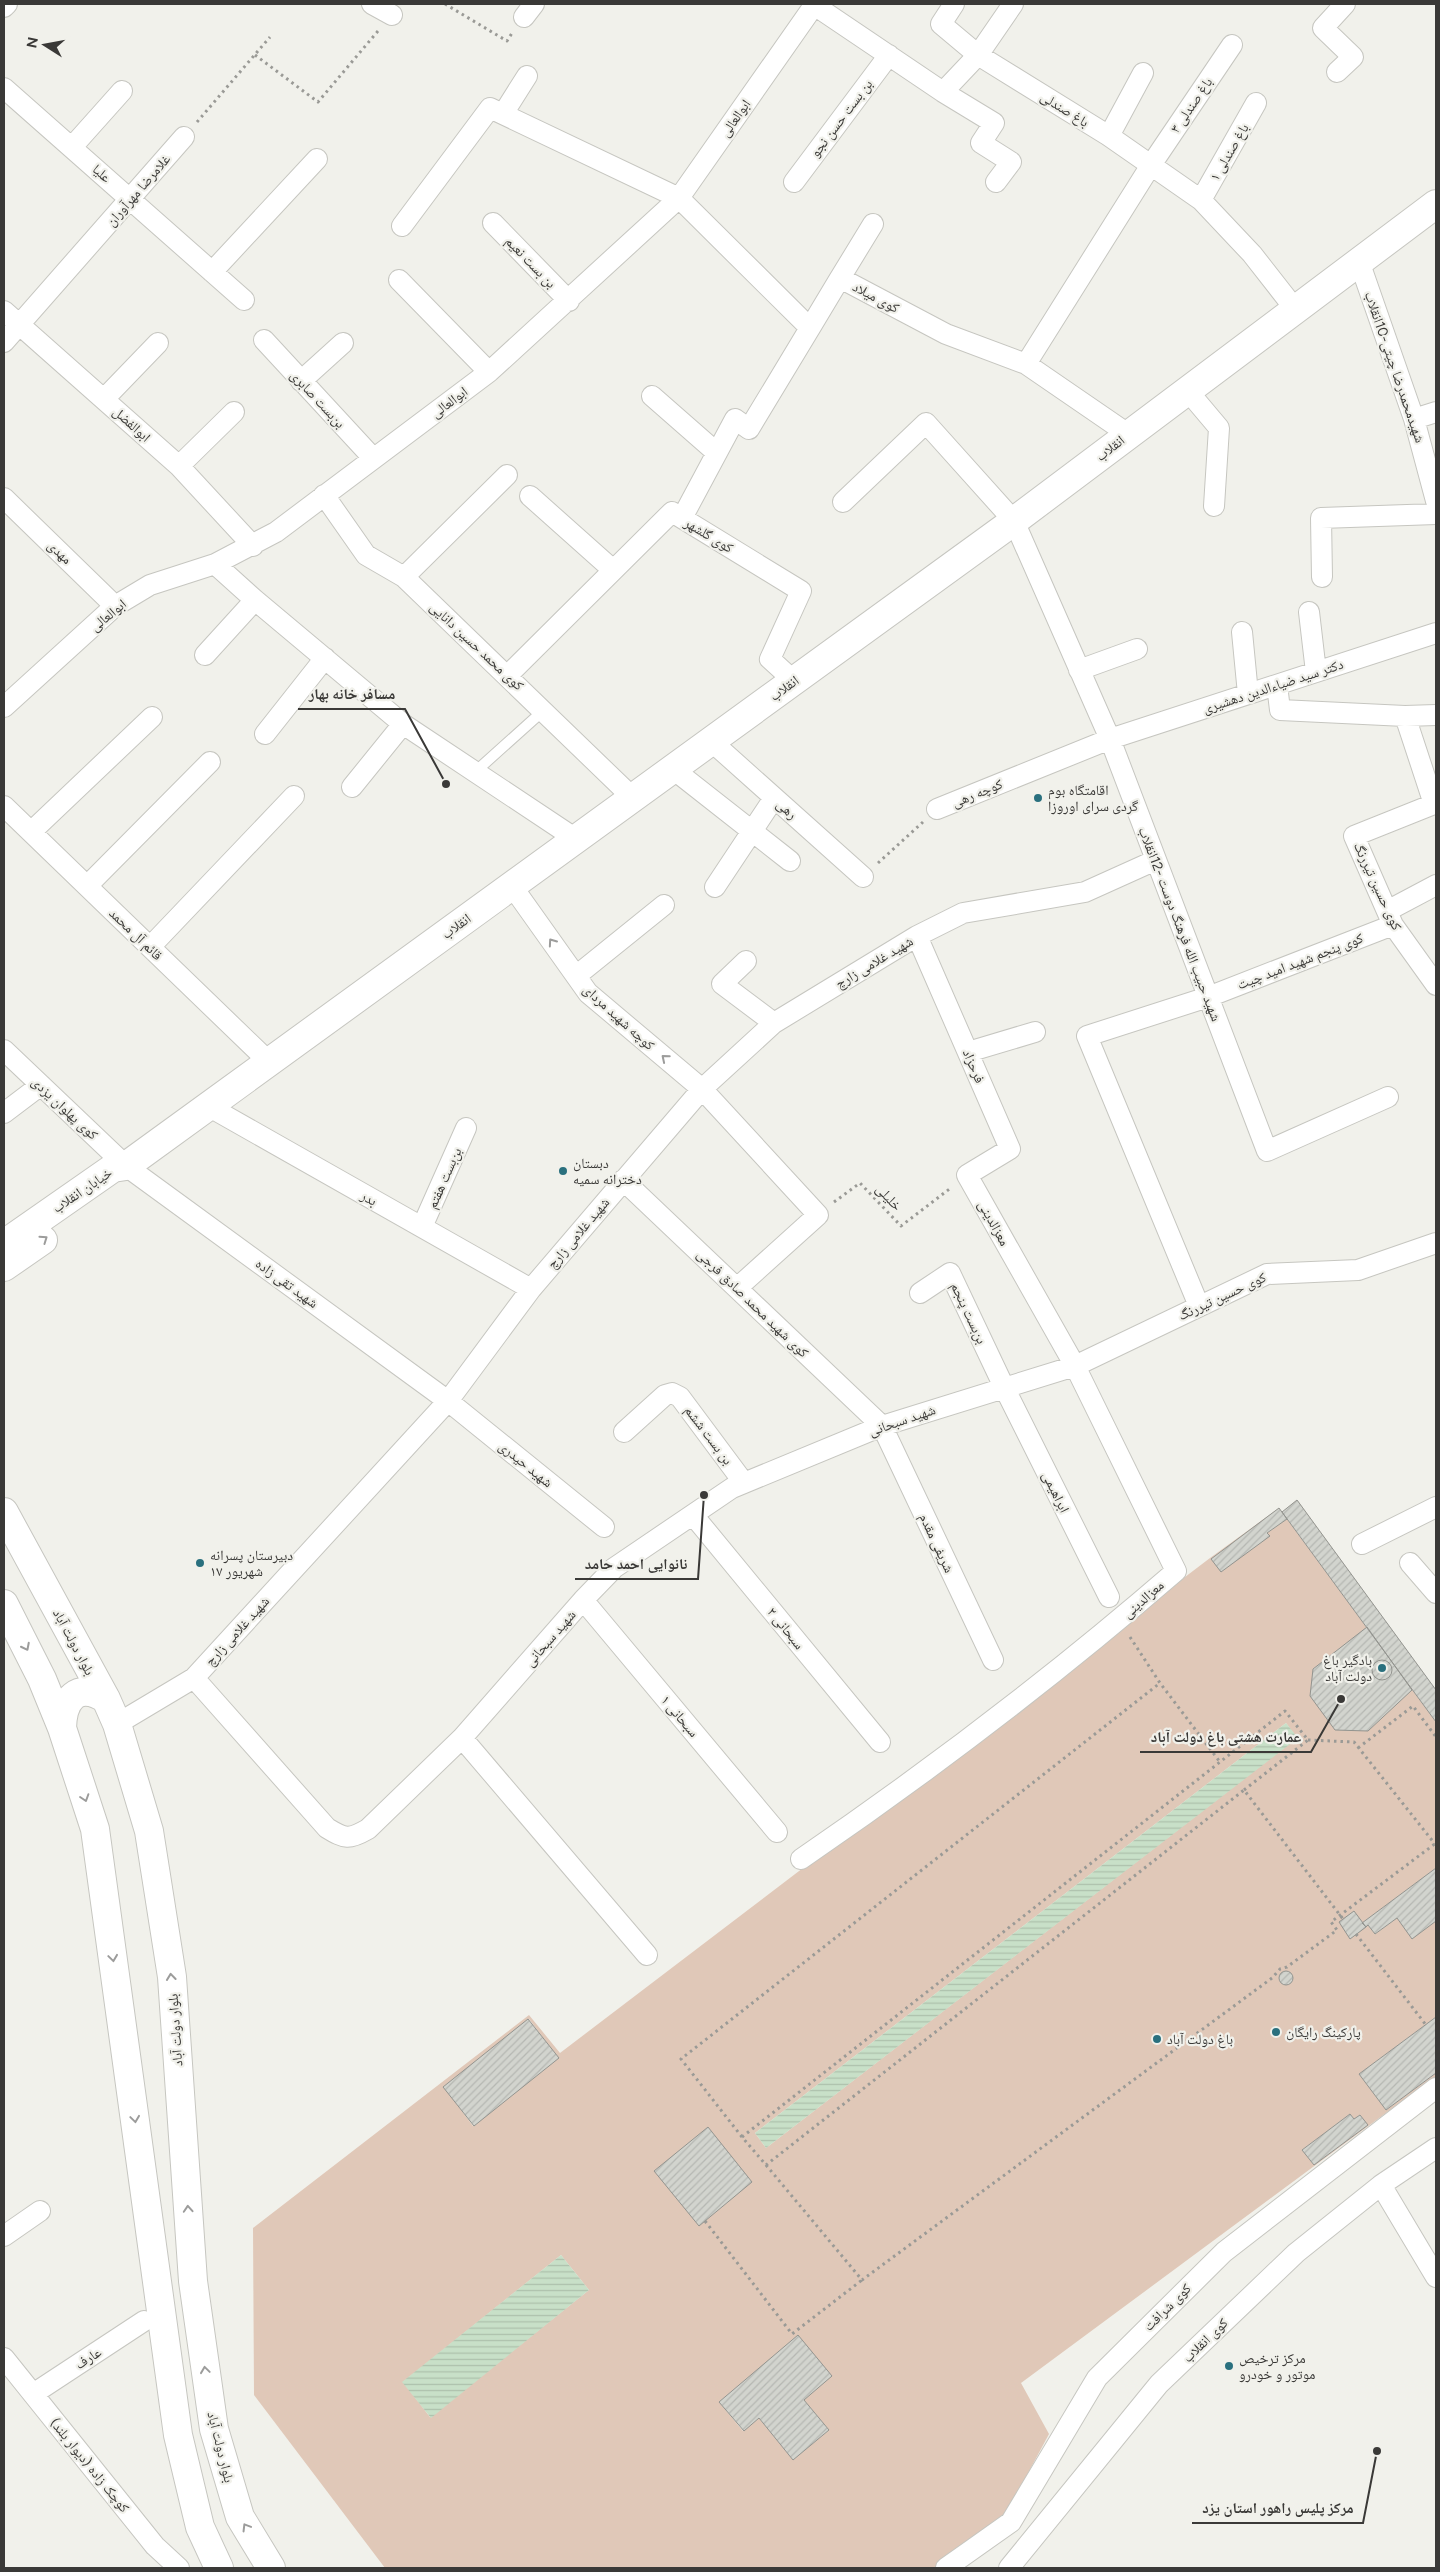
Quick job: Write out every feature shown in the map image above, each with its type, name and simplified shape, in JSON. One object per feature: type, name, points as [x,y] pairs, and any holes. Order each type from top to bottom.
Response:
[{"type":"main road","name":"انقلاب","points":[[126,1166],[1014,522],[1128,434],[1436,204]]},
{"type":"main road","name":"خیابان انقلاب","points":[[4,1244],[113,1168],[126,1166],[124,1183],[4,1268]]},
{"type":"main road","name":"بلوار دولت آباد","points":[[4,1512],[106,1698],[117,1724],[150,1831],[172,1977],[193,2281],[214,2428],[240,2517],[271,2568]]},
{"type":"main road","points":[[4,1604],[42,1679],[62,1728],[95,1829],[178,2435],[200,2527],[219,2568]]},
{"type":"main road","points":[[62,1728],[65,1706],[78,1693],[86,1690],[106,1698]]},
{"type":"street","points":[[4,7],[7,4]]},
{"type":"street","points":[[372,4],[392,15]]},
{"type":"street","points":[[815,4],[944,92],[994,123],[981,143],[1011,162],[996,182]]},
{"type":"street","name":"ابوالعالی","points":[[7,698],[115,606],[150,585],[215,564],[253,546],[276,532],[489,372],[569,301],[679,198],[815,4]]},
{"type":"street","name":"باغ صندلی","points":[[954,4],[941,24],[978,55],[1109,136],[1201,200],[1252,254],[1295,310]]},
{"type":"street","points":[[944,92],[978,55],[1013,4]]},
{"type":"street","points":[[1337,72],[1353,57],[1323,28],[1344,4]]},
{"type":"street","name":"باغ صندلی ۳","points":[[1151,165],[1232,45]]},
{"type":"street","name":"بن بست حسن نجو","points":[[794,182],[889,55]]},
{"type":"street","points":[[1109,136],[1143,73]]},
{"type":"street","points":[[503,114],[527,76]]},
{"type":"street","name":"علیا","points":[[4,88],[131,198],[244,300]]},
{"type":"street","points":[[72,147],[122,91]]},
{"type":"street","name":"باغ صندلی ۱","points":[[1201,200],[1256,103]]},
{"type":"street","points":[[402,226],[490,108],[679,198],[810,328]]},
{"type":"street","name":"غلامرضا مهرآوران","points":[[4,342],[184,137]]},
{"type":"street","points":[[212,272],[317,159]]},
{"type":"street","points":[[1026,364],[1151,165]]},
{"type":"street","name":"بن بست نعیم","points":[[493,222],[569,301]]},
{"type":"street","points":[[840,278],[873,224]]},
{"type":"street","name":"شهیدمحمدرضا چیتی-10انقلاب","points":[[1359,261],[1414,419],[1435,492]]},
{"type":"street","name":"کوی میلاد","points":[[717,453],[735,419],[749,429],[840,278],[946,334],[1026,364],[1128,434]]},
{"type":"street","points":[[399,280],[489,372]]},
{"type":"street","name":"ابوالفضل","points":[[4,311],[179,466],[253,546]]},
{"type":"street","name":"بن‌بست صابری","points":[[264,340],[373,458]]},
{"type":"street","points":[[104,399],[158,343]]},
{"type":"street","points":[[301,380],[343,344]]},
{"type":"street","points":[[1187,390],[1219,428],[1214,506]]},
{"type":"street","points":[[652,396],[717,453],[682,518]]},
{"type":"street","points":[[179,466],[234,412]]},
{"type":"street","points":[[1414,419],[1436,412]]},
{"type":"street","name":"شهید حبیب الله فرهنگ دوست -12انقلاب","points":[[842,502],[926,423],[1014,522],[1110,739],[1267,1152],[1388,1097]]},
{"type":"street","points":[[404,578],[507,475]]},
{"type":"street","name":"کوی محمد حسین دانایی","points":[[324,495],[366,555],[404,578],[508,675],[633,798]]},
{"type":"street","points":[[530,496],[613,570]]},
{"type":"street","name":"مهدی","points":[[4,498],[115,606]]},
{"type":"street","name":"کوی گلشهر","points":[[508,675],[672,512],[801,591],[770,659],[794,681]]},
{"type":"street","points":[[1322,577],[1321,518],[1436,514]]},
{"type":"street","points":[[215,564],[403,724],[576,839]]},
{"type":"street","points":[[205,655],[255,600]]},
{"type":"street","points":[[1309,612],[1316,672]]},
{"type":"street","points":[[1242,632],[1248,694]]},
{"type":"street","name":"دکتر سید ضیاءالدین دهشیری","points":[[1110,739],[1436,633]]},
{"type":"street","points":[[1079,670],[1137,649]]},
{"type":"street","points":[[265,734],[325,658]]},
{"type":"street","points":[[1277,685],[1280,710],[1405,716],[1436,715]]},
{"type":"street","name":"کوی حسین تیررنگ","points":[[1405,716],[1434,804],[1354,836],[1390,918],[1436,985]]},
{"type":"street","points":[[31,832],[152,717]]},
{"type":"street","points":[[352,788],[403,724]]},
{"type":"street","name":"کوچه رهی","points":[[937,809],[1110,739]]},
{"type":"street","name":"رهی","points":[[711,741],[863,877]]},
{"type":"street","points":[[87,886],[210,762]]},
{"type":"street","points":[[673,769],[790,861]]},
{"type":"street","points":[[150,947],[294,796]]},
{"type":"street","points":[[715,886],[774,798]]},
{"type":"street","name":"قائم آل محمد","points":[[4,806],[269,1062]]},
{"type":"street","name":"شهید غلامی زارچ","points":[[194,1678],[448,1401],[531,1289],[702,1089],[774,1023],[917,936],[963,913],[1085,892],[1156,860]]},
{"type":"street","name":"کوی پنجم شهید امید چیت","points":[[1199,1306],[1087,1036],[1208,997],[1390,918],[1436,885]]},
{"type":"street","name":"کوچه شهید مردای","points":[[512,886],[588,993],[702,1089],[818,1214]]},
{"type":"street","points":[[576,976],[664,905]]},
{"type":"street","name":"فرحزاد","points":[[917,936],[1010,1150],[967,1175]]},
{"type":"street","points":[[746,961],[722,984],[774,1023]]},
{"type":"street","points":[[968,1052],[1036,1032]]},
{"type":"street","name":"کوی پهلوان یزدی","points":[[4,1050],[126,1166]]},
{"type":"street","points":[[4,1113],[41,1085]]},
{"type":"street","name":"بدر","points":[[208,1106],[531,1289]]},
{"type":"street","name":"بن‌بست هفتم","points":[[422,1227],[466,1128]]},
{"type":"street","name":"شهید تقی زاده","points":[[126,1166],[448,1401]]},
{"type":"street","name":"معزالدینی","points":[[801,1859],[909,1785],[1119,1620],[1176,1571],[1075,1366],[967,1175]]},
{"type":"street","name":"کوی شهید محمد صادق فرجی","points":[[623,1180],[882,1426]]},
{"type":"street","points":[[737,1288],[818,1214]]},
{"type":"street","name":"کوی حسین تیررنگ","points":[[1075,1366],[1268,1274],[1358,1270],[1436,1243]]},
{"type":"street","name":"بن‌بست پنجم","points":[[920,1293],[950,1272],[1004,1387]]},
{"type":"street","name":"شهید سبحانی","points":[[194,1678],[327,1828],[340,1836],[353,1837],[368,1829],[462,1738],[583,1600],[614,1568],[732,1488],[882,1426],[1075,1366]]},
{"type":"street","name":"ابراهیمی","points":[[1004,1387],[1109,1597]]},
{"type":"street","name":"بن بست ششم","points":[[624,1432],[665,1395],[672,1393],[680,1397],[744,1483]]},
{"type":"street","name":"شهید حیدری","points":[[448,1401],[604,1527]]},
{"type":"street","name":"شریفی مقدم","points":[[882,1426],[993,1660]]},
{"type":"street","points":[[1362,1544],[1436,1507]]},
{"type":"street","name":"سبحانی ۲","points":[[693,1515],[880,1742]]},
{"type":"street","points":[[1410,1563],[1436,1593]]},
{"type":"street","name":"سبحانی ۱","points":[[583,1600],[777,1832]]},
{"type":"street","points":[[117,1724],[194,1678]]},
{"type":"street","points":[[462,1738],[647,1955]]},
{"type":"street","name":"کوی شرافت","points":[[946,2568],[1011,2522],[1096,2378],[1224,2252],[1436,2088]]},
{"type":"street","name":"کوی انقلاب","points":[[1009,2568],[1160,2384],[1296,2253],[1381,2185],[1436,2148]]},
{"type":"street","points":[[1381,2185],[1436,2278]]},
{"type":"street","points":[[4,2236],[40,2211]]},
{"type":"street","name":"عارف","points":[[33,2394],[144,2321]]},
{"type":"street","name":"کوچک زاده (دیوار بلند)","points":[[4,2358],[155,2546],[180,2568]]},
{"type":"lane","points":[[475,772],[544,710]]},
{"type":"path","points":[[445,4],[507,41],[529,10]]},
{"type":"path","points":[[255,55],[318,102],[392,15]]},
{"type":"path","points":[[184,137],[270,37]]},
{"type":"path","name":"کوچه رهی","points":[[863,877],[937,809]]},
{"type":"path","name":"خلیلی","points":[[818,1214],[860,1183],[901,1226],[967,1175]]},
{"type":"path","points":[[1119,1620],[1160,1684],[1220,1762]]},
{"type":"path","points":[[862,2280],[742,2137],[681,2059],[1160,1684]]},
{"type":"path","points":[[1358,1748],[1413,1706],[1436,1737]]},
{"type":"path","points":[[742,2137],[1285,1711],[1308,1740]]},
{"type":"path","points":[[705,2221],[792,2334],[862,2280],[1272,1978],[1280,1968],[1287,1967],[1337,1930],[1331,1922],[1340,1914],[1436,1843],[1354,1742],[1308,1740],[766,2165]]},
{"type":"path","points":[[1244,1790],[1344,1919]]},
{"type":"path","points":[[1356,1934],[1426,2025]]},
{"type":"shaded area","name":"باغ دولت آباد","points":[[1279,1508],[1282,1512],[1279,1509],[1212,1559],[1215,1564],[1269,1536],[1267,1533],[1287,1519],[1436,1722],[1436,1868],[1362,1923],[1365,1927],[1368,1925],[1375,1934],[1397,1918],[1412,1938],[1436,1921],[1436,2017],[1359,2074],[1386,2110],[1436,2073],[1436,2076],[1021,2383],[1049,2434],[1005,2516],[934,2568],[385,2568],[254,2395],[253,2228],[529,2015],[560,2053],[1210,1558]],"holes":[[[1286,1723],[1297,1738],[766,2148],[755,2133]],[[529,2019],[558,2058],[473,2126],[444,2087]],[[1350,2114],[1354,2119],[1360,2115],[1367,2125],[1314,2165],[1302,2150]],[[561,2255],[589,2290],[430,2417],[403,2382]],[[798,2336],[804,2400],[829,2430],[793,2460],[759,2418],[743,2431],[719,2402]]]},
{"type":"shaded area","points":[[1286,1723],[1298,1738],[766,2148],[755,2133]]},
{"type":"shaded area","points":[[561,2255],[589,2290],[431,2418],[402,2382]]},
{"type":"building","points":[[1297,1500],[1436,1690],[1436,1722],[1282,1512]]},
{"type":"building","points":[[1279,1508],[1287,1519],[1267,1533],[1270,1536],[1221,1572],[1211,1559]]},
{"type":"building","points":[[1367,1627],[1412,1690],[1368,1731],[1335,1730],[1310,1696],[1313,1669]]},
{"type":"building","name":"بادگیر باغ دولت آباد","points":[[1382,1660],[1389,1663],[1392,1670],[1389,1677],[1382,1680],[1375,1677],[1372,1670],[1375,1663]]},
{"type":"building","points":[[1436,1868],[1436,1921],[1412,1939],[1397,1918],[1375,1934],[1368,1925],[1366,1927],[1362,1923]]},
{"type":"building","points":[[1354,1911],[1366,1927],[1350,1939],[1339,1922]]},
{"type":"building","points":[[1283,1971],[1289,1971],[1293,1978],[1289,1985],[1283,1985],[1279,1981],[1279,1975]]},
{"type":"building","points":[[1436,2017],[1436,2073],[1386,2110],[1359,2074]]},
{"type":"building","points":[[528,2019],[559,2058],[474,2126],[443,2087]]},
{"type":"building","points":[[1350,2114],[1354,2119],[1360,2115],[1368,2125],[1314,2165],[1302,2150]]},
{"type":"building","points":[[708,2127],[752,2182],[699,2226],[654,2171]]},
{"type":"building","points":[[798,2335],[832,2376],[804,2400],[829,2430],[793,2460],[759,2418],[744,2431],[719,2402]]},
{"type":"place","name":"مسافر خانه بهار","points":[[446,784]]},
{"type":"place","name":"اقامتگاه بوم گردی سرای اوروزا","points":[[1038,798]]},
{"type":"place","name":"دبستان دخترانه سمیه","points":[[563,1171]]},
{"type":"place","name":"نانوایی احمد حامد","points":[[704,1495]]},
{"type":"place","name":"دبیرستان پسرانه ۱۷ شهریور","points":[[200,1563]]},
{"type":"place","name":"بادگیر باغ دولت آباد","points":[[1382,1668]]},
{"type":"place","name":"عمارت هشتی باغ دولت آباد","points":[[1341,1699]]},
{"type":"place","name":"پارکینگ رایگان","points":[[1276,2032]]},
{"type":"place","name":"باغ دولت آباد","points":[[1157,2039]]},
{"type":"place","name":"مرکز ترخیص موتور و خودرو","points":[[1229,2366]]},
{"type":"place","name":"مرکز پلیس راهور استان یزد","points":[[1377,2451]]}]
